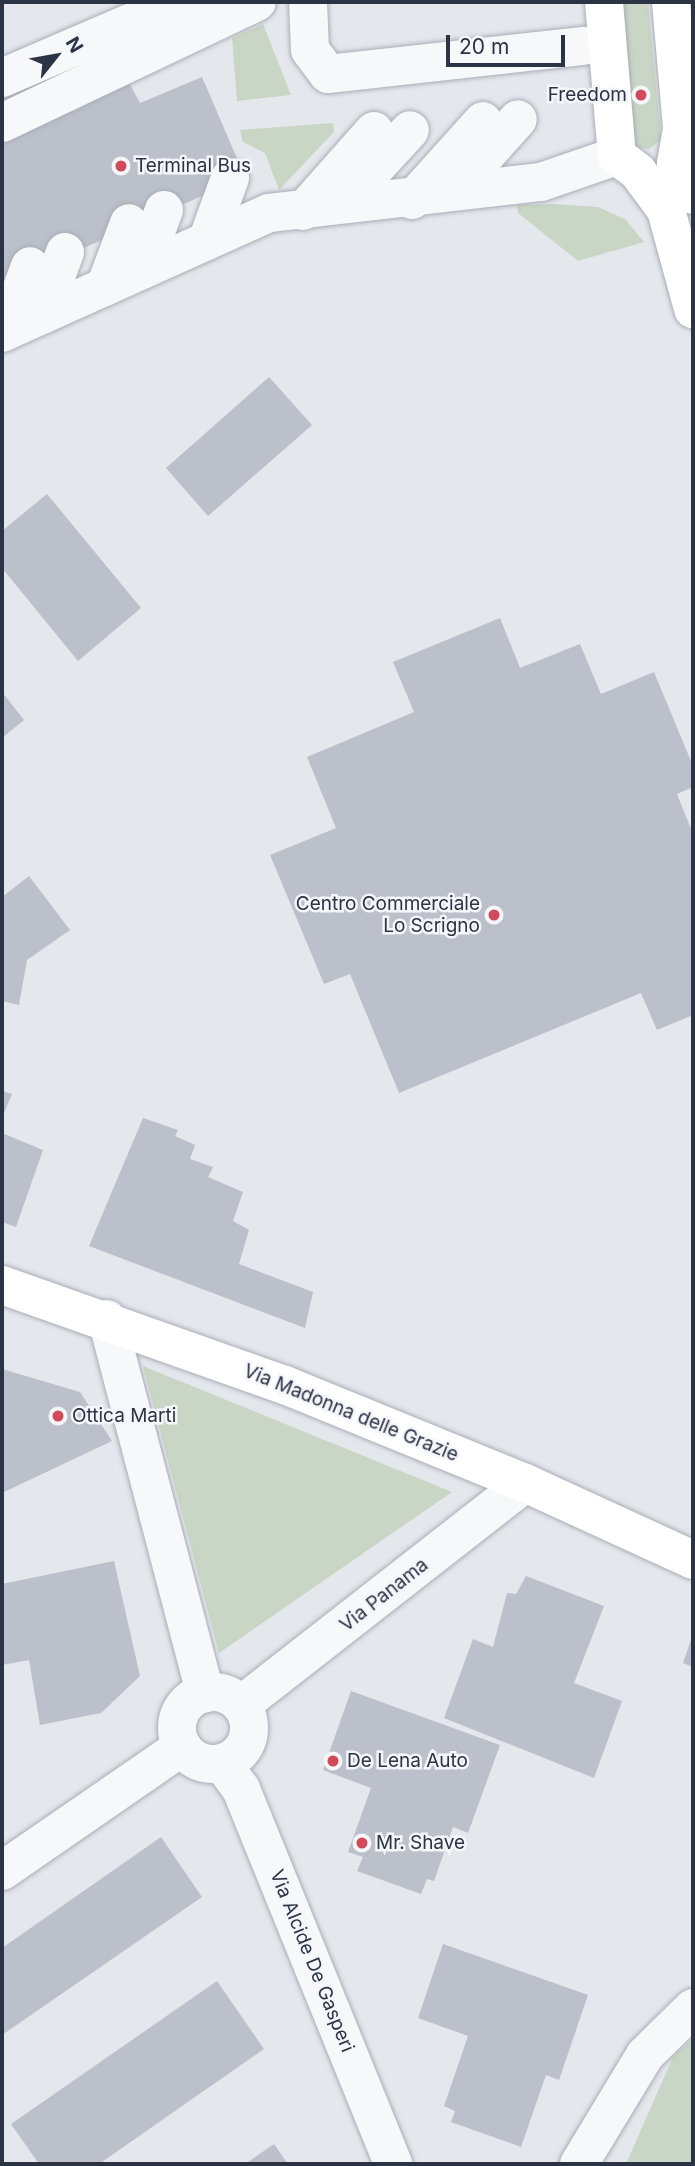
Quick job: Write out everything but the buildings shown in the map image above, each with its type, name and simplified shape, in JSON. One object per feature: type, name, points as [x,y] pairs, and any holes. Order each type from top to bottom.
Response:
[{"type":"main road","points":[[604,2],[627,164],[666,210],[693,309]]},
{"type":"main road","points":[[627,164],[684,179],[682,129],[685,45],[671,2]]},
{"type":"main road","name":"Via Madonna delle Grazie","points":[[2,1285],[107,1319],[525,1483],[693,1560]]},
{"type":"street","points":[[2,78],[130,23],[217,2]]},
{"type":"street","points":[[2,123],[257,2]]},
{"type":"street","points":[[308,2],[310,50],[328,74],[583,46]]},
{"type":"street","points":[[394,202],[501,120],[450,194]]},
{"type":"street","points":[[320,210],[408,132],[394,202]]},
{"type":"street","points":[[4,332],[269,213],[394,202],[541,182],[627,164]]},
{"type":"street","points":[[174,256],[230,178]]},
{"type":"street","points":[[174,256],[180,202]]},
{"type":"street","points":[[73,301],[97,238],[73,301]]},
{"type":"street","points":[[4,332],[30,265]]},
{"type":"street","points":[[107,1319],[205,1693]]},
{"type":"street","name":"Via Panama","points":[[242,1705],[525,1483]]},
{"type":"street","points":[[205,1693],[225,1694],[242,1705],[247,1740],[222,1763],[199,1762],[182,1747],[180,1714],[205,1693]]},
{"type":"street","points":[[2,1871],[182,1747]]},
{"type":"street","name":"Via Alcide De Gasperi","points":[[222,1763],[241,1788],[393,2164]]},
{"type":"street","points":[[579,2164],[645,2055],[693,2008]]},
{"type":"green space","points":[[615,2],[648,2],[661,140],[649,149],[637,148],[627,129]]},
{"type":"green space","points":[[263,24],[291,95],[237,101],[232,38]]},
{"type":"green space","points":[[333,123],[334,132],[279,190],[265,153],[243,142],[240,130]]},
{"type":"green space","points":[[517,205],[598,207],[625,219],[644,242],[578,261],[518,213]]},
{"type":"green space","points":[[143,1366],[452,1492],[219,1653]]},
{"type":"green space","points":[[693,2039],[693,2164],[626,2164],[673,2057]]},
{"type":"place","name":"Freedom","points":[[641,95]]},
{"type":"place","name":"Terminal Bus","points":[[121,166]]},
{"type":"place","name":"Centro Commerciale Lo Scrigno","points":[[494,915]]},
{"type":"place","name":"Ottica Marti","points":[[58,1416]]},
{"type":"place","name":"De Lena Auto","points":[[333,1761]]},
{"type":"place","name":"Mr. Shave","points":[[362,1843]]}]
